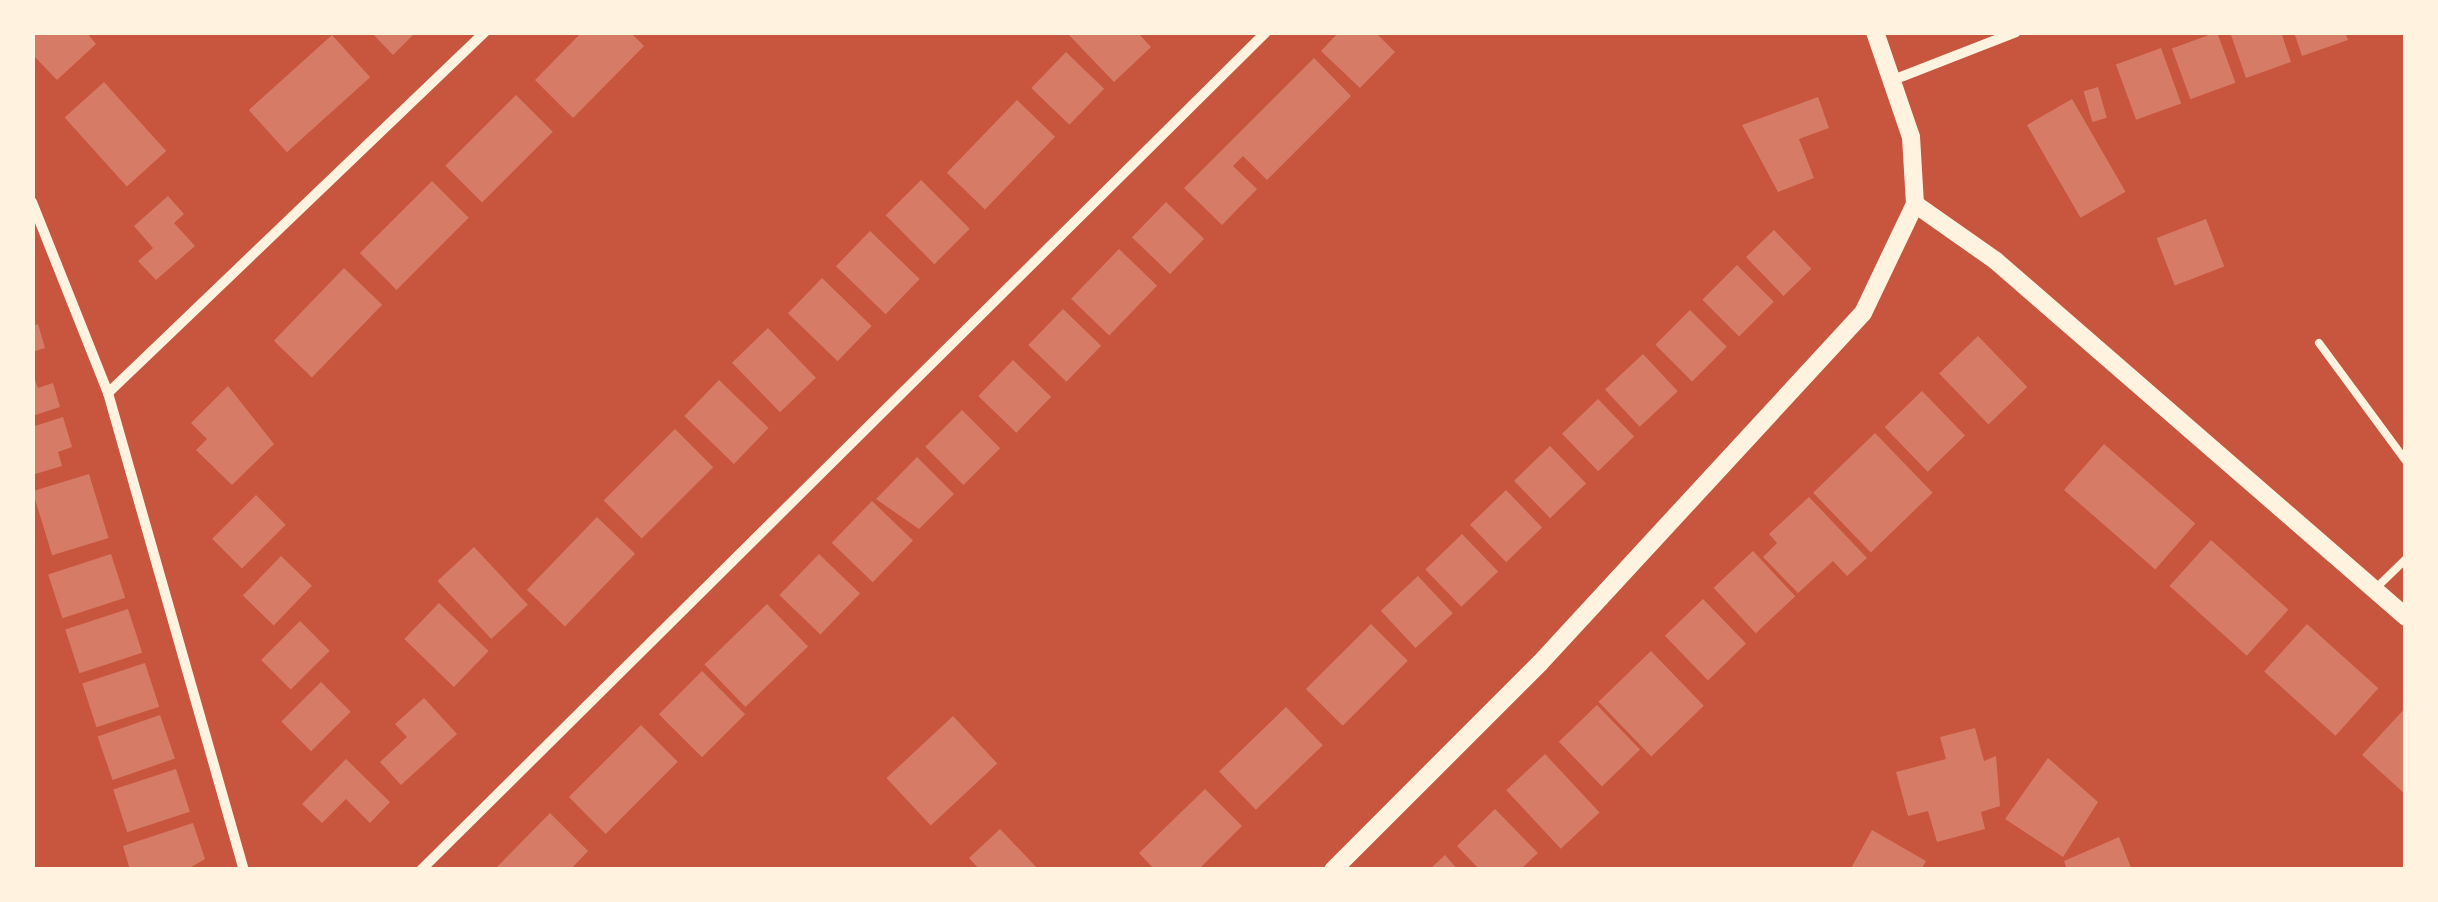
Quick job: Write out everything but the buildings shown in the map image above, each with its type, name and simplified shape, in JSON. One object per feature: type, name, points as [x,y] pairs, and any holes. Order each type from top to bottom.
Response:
[{"type":"street","points":[[108,393],[485,32]]},
{"type":"street","points":[[421,870],[1266,32]]},
{"type":"street","points":[[1334,870],[1844,336],[1887,273],[1915,204],[1911,137],[1876,32]]},
{"type":"street","points":[[1894,80],[2016,32]]},
{"type":"street","points":[[32,202],[108,393],[244,870]]},
{"type":"street","points":[[1915,204],[1996,261],[2406,617]]},
{"type":"lane","points":[[2319,343],[2406,461]]},
{"type":"lane","points":[[2374,590],[2406,560]]}]
